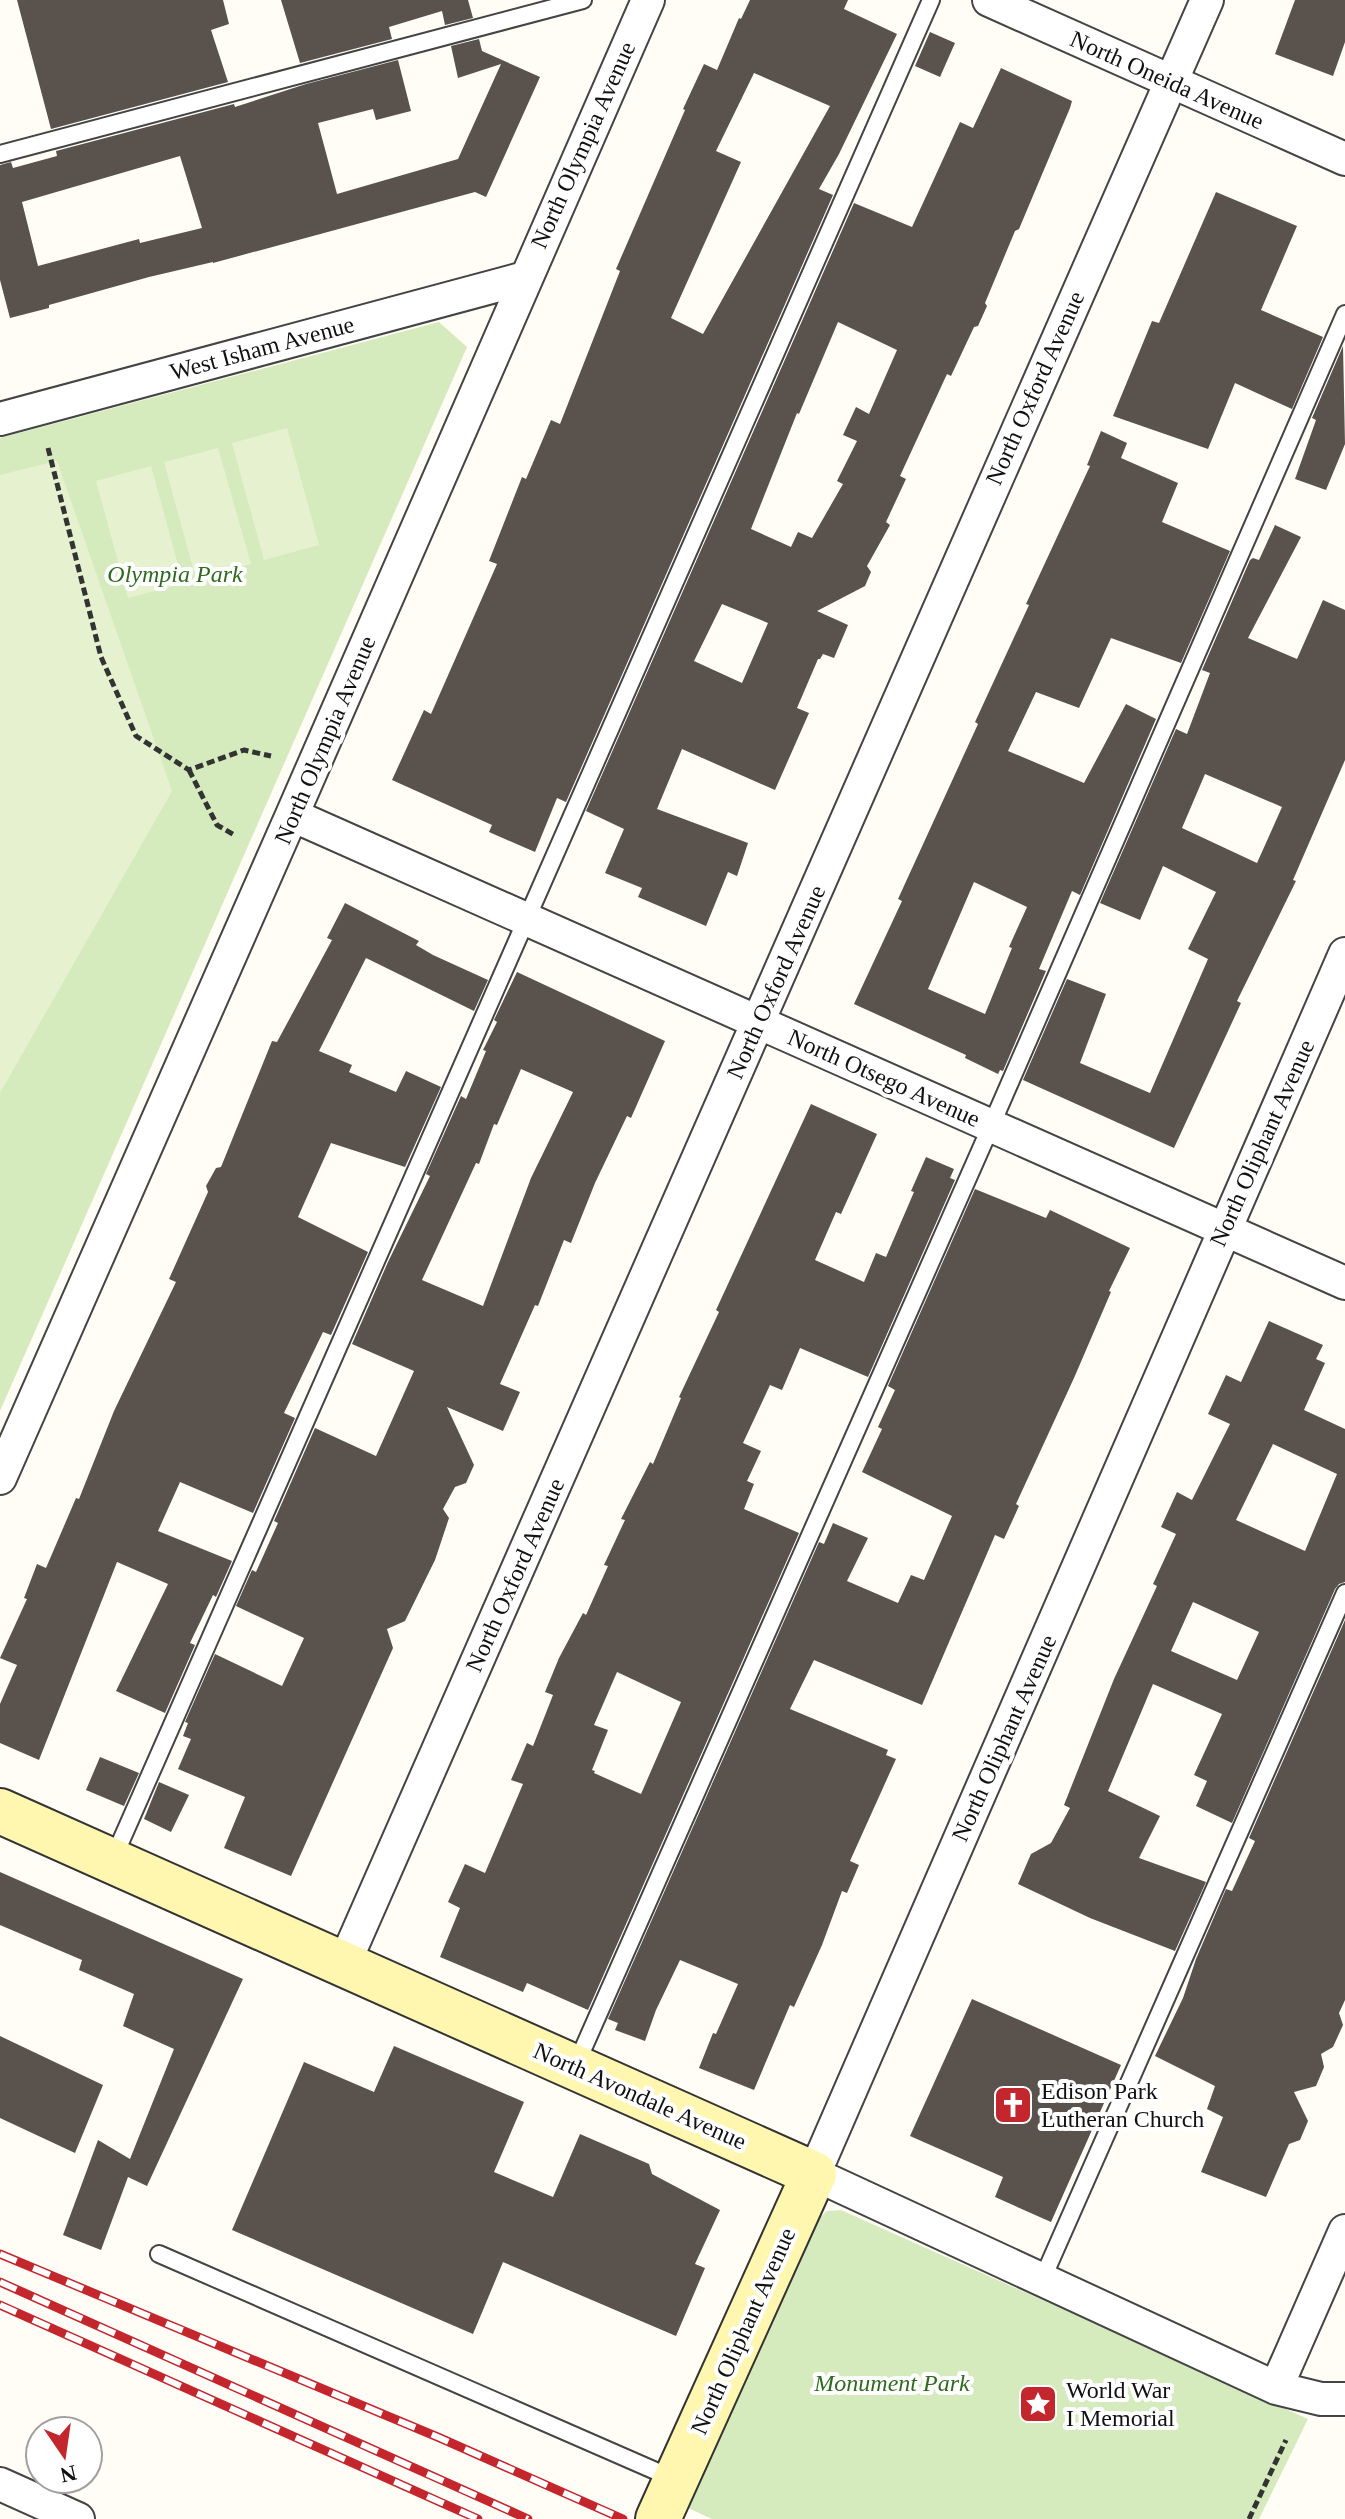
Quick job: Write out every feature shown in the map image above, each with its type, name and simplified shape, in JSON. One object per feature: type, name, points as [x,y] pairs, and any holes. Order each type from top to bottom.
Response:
[{"type":"street","name":"North Olympia Avenue","points":[[0,1478],[648,0]]},
{"type":"street","name":"North Oneida Avenue","points":[[989,0],[1345,159]]},
{"type":"street","name":"North Oxford Avenue","points":[[344,1964],[1207,0]]},
{"type":"street","name":"West Isham Avenue","points":[[0,419],[525,278]]},
{"type":"street","name":"North Otsego Avenue","points":[[292,815],[1345,1283]]},
{"type":"street","name":"North Oliphant Avenue","points":[[658,2519],[814,2174],[1345,954]]},
{"type":"street","name":"North Avondale Avenue","points":[[0,1811],[814,2174],[1276,2388],[1321,2399],[1345,2399]]},
{"type":"street","points":[[1276,2388],[1345,2231]]},
{"type":"street","points":[[0,2484],[78,2519]]},
{"type":"lane","points":[[0,154],[583,0]]},
{"type":"lane","points":[[113,1861],[931,0]]},
{"type":"lane","points":[[575,2067],[991,1126],[1345,314]]},
{"type":"lane","points":[[1042,2280],[1345,1593]]},
{"type":"lane","points":[[159,2254],[676,2480]]},
{"type":"path","points":[[48,448],[101,657],[136,736],[189,770],[217,825],[236,836]]},
{"type":"path","points":[[189,770],[244,750],[271,756]]},
{"type":"path","points":[[1249,2519],[1286,2440]]},
{"type":"green space","name":"Olympia Park","points":[[439,322],[467,347],[0,1411],[0,438]]},
{"type":"green space","points":[[287,428],[319,545],[264,560],[232,443]]},
{"type":"green space","points":[[218,448],[251,564],[196,579],[164,462]]},
{"type":"green space","points":[[57,461],[172,791],[0,1093],[0,475]]},
{"type":"green space","points":[[151,466],[183,583],[128,598],[96,481]]},
{"type":"green space","name":"Monument Park","points":[[841,2210],[1308,2419],[1259,2519],[712,2519],[684,2506],[816,2221],[827,2211]]},
{"type":"building","points":[[17,0],[223,0],[229,24],[211,30],[228,82],[51,129]]},
{"type":"building","points":[[281,0],[468,0],[473,18],[445,25],[442,11],[389,27],[392,39],[300,63]]},
{"type":"building","points":[[750,0],[848,0],[844,9],[897,34],[819,189],[833,195],[566,802],[557,798],[535,852],[489,832],[492,825],[392,780],[424,710],[431,714],[497,564],[489,561],[522,477],[526,479],[551,420],[560,424],[620,271],[616,269],[683,109],[704,64],[717,70]],"holes":[[[754,73],[830,106],[703,334],[671,318],[741,162],[716,151]]]},
{"type":"building","points":[[1295,0],[1345,0],[1345,42],[1333,76],[1275,54]]},
{"type":"building","points":[[930,32],[955,43],[940,77],[915,66]]},
{"type":"building","points":[[479,39],[482,51],[540,77],[486,197],[475,192],[213,263],[149,277],[10,318],[0,280],[0,165],[11,162],[13,168],[57,156],[56,151],[234,104],[235,107],[306,84],[398,60],[411,111],[376,120],[373,109],[318,123],[337,194],[458,159],[501,64],[458,78],[451,46]],"holes":[[[180,156],[202,228],[140,243],[139,239],[38,266],[22,202]]]},
{"type":"building","points":[[1001,68],[1072,101],[1019,229],[1015,231],[978,326],[974,327],[951,376],[947,374],[900,476],[906,479],[886,522],[890,525],[867,566],[871,572],[865,586],[817,611],[848,625],[834,658],[823,654],[818,659],[797,708],[809,713],[775,790],[682,749],[657,809],[748,843],[737,876],[728,872],[706,926],[638,897],[642,888],[605,873],[624,829],[586,811],[854,203],[912,227],[960,122],[973,128]],"holes":[[[838,322],[897,350],[869,414],[856,407],[843,435],[857,441],[837,481],[843,484],[812,538],[798,532],[791,547],[751,529],[797,413]],[[722,604],[768,623],[742,683],[694,661]]]},
{"type":"building","points":[[1216,192],[1297,226],[1261,310],[1323,337],[1292,409],[1235,383],[1208,449],[1113,416],[1152,321],[1159,323]]},
{"type":"building","points":[[1343,346],[1345,444],[1326,490],[1295,479],[1316,420],[1312,418]]},
{"type":"building","points":[[1101,431],[1127,443],[1121,458],[1178,483],[1162,522],[1230,551],[1181,663],[1111,638],[1079,708],[1036,692],[1008,751],[1084,783],[1126,704],[1156,719],[1080,895],[1072,891],[1039,969],[1046,971],[1003,1071],[1000,1070],[998,1074],[965,1058],[966,1055],[854,1004],[902,901],[898,899],[978,724],[975,722],[1090,466],[1087,465]],"holes":[[[974,882],[1027,907],[985,1014],[928,989]]]},
{"type":"building","points":[[1275,525],[1301,537],[1248,638],[1297,659],[1323,600],[1345,610],[1345,760],[1293,880],[1296,881],[1237,1001],[1241,1003],[1174,1148],[1023,1080],[1067,979],[1106,994],[1080,1063],[1150,1093],[1208,959],[1188,949],[1216,892],[1163,866],[1140,920],[1100,903],[1176,729],[1187,734],[1210,673],[1202,670],[1250,560],[1259,560]],"holes":[[[1205,774],[1282,807],[1257,863],[1182,828]]]},
{"type":"building","points":[[345,903],[419,941],[416,945],[433,955],[488,980],[474,1011],[366,958],[319,1051],[352,1065],[349,1072],[396,1092],[406,1071],[441,1087],[405,1167],[331,1143],[298,1217],[368,1252],[331,1335],[323,1332],[284,1413],[295,1418],[253,1513],[180,1482],[158,1531],[232,1561],[190,1643],[195,1645],[165,1713],[116,1691],[168,1584],[117,1562],[39,1760],[0,1743],[0,1704],[17,1665],[0,1658],[27,1599],[24,1598],[37,1564],[46,1568],[76,1498],[79,1499],[114,1411],[176,1282],[169,1279],[208,1192],[206,1186],[216,1168],[221,1167],[272,1041],[277,1042],[332,940],[327,938]]},
{"type":"building","points":[[517,972],[665,1041],[631,1118],[627,1116],[595,1183],[571,1243],[564,1240],[538,1306],[535,1305],[500,1384],[520,1392],[503,1431],[447,1407],[474,1465],[466,1483],[455,1487],[443,1509],[449,1518],[435,1560],[405,1621],[387,1629],[393,1648],[291,1876],[224,1848],[245,1797],[178,1769],[191,1739],[183,1736],[188,1723],[185,1722],[215,1654],[282,1686],[304,1638],[236,1606],[252,1570],[256,1572],[278,1523],[274,1521],[315,1428],[376,1456],[414,1371],[352,1344],[430,1176],[426,1174],[461,1096],[466,1099],[486,1051],[483,1050],[497,1022],[494,1020]],"holes":[[[521,1069],[573,1092],[531,1178],[483,1306],[422,1280]]]},
{"type":"building","points":[[811,1104],[877,1134],[841,1214],[836,1212],[815,1260],[864,1282],[876,1253],[886,1257],[926,1157],[954,1169],[950,1178],[955,1180],[868,1377],[800,1348],[782,1390],[770,1385],[743,1443],[761,1451],[747,1481],[754,1484],[744,1509],[799,1533],[588,2010],[527,1983],[523,1992],[440,1957],[460,1908],[448,1902],[465,1864],[485,1873],[523,1784],[511,1780],[527,1743],[533,1746],[553,1695],[545,1692],[559,1658],[583,1613],[586,1615],[608,1566],[604,1565],[625,1520],[621,1519],[650,1462],[653,1464],[679,1397],[719,1312],[716,1310]],"holes":[[[617,1672],[681,1702],[641,1794],[594,1773],[592,1770],[608,1730],[594,1725]]]},
{"type":"building","points":[[975,1189],[1046,1218],[1050,1210],[1130,1248],[1016,1504],[1019,1506],[1004,1539],[995,1535],[922,1705],[814,1660],[790,1709],[888,1750],[886,1755],[896,1759],[850,1861],[859,1865],[847,1893],[842,1891],[822,1945],[794,2007],[790,2005],[754,2090],[699,2068],[738,1984],[680,1960],[645,2041],[615,2030],[618,2023],[608,2019],[819,1542],[824,1544],[833,1523],[868,1538],[847,1581],[898,1603],[911,1575],[924,1580],[952,1516],[862,1472],[882,1429],[878,1427],[895,1390],[888,1386]]},
{"type":"building","points":[[1269,1321],[1323,1345],[1316,1359],[1325,1363],[1304,1410],[1345,1429],[1345,1582],[1335,1589],[1232,1823],[1196,1806],[1207,1781],[1194,1775],[1222,1714],[1153,1684],[1108,1791],[1160,1816],[1139,1858],[1206,1882],[1175,1951],[1090,1918],[1018,1884],[1031,1854],[1051,1843],[1070,1808],[1064,1805],[1176,1534],[1161,1527],[1177,1492],[1192,1500],[1230,1424],[1208,1414],[1226,1375],[1241,1382]],"holes":[[[1273,1444],[1337,1474],[1305,1551],[1236,1520]],[[1193,1602],[1259,1632],[1237,1680],[1171,1651]]]},
{"type":"building","points":[[1345,1620],[1345,2000],[1339,2013],[1343,2025],[1333,2047],[1321,2054],[1324,2067],[1316,2086],[1294,2092],[1308,2121],[1300,2140],[1289,2144],[1266,2197],[1201,2172],[1223,2117],[1207,2109],[1215,2086],[1155,2056],[1183,1998],[1226,1889],[1232,1891],[1255,1841],[1249,1838]]},
{"type":"building","points":[[100,1757],[139,1773],[124,1806],[86,1790]]},
{"type":"building","points":[[159,1782],[189,1795],[171,1832],[144,1819]]},
{"type":"building","points":[[0,1872],[243,1979],[147,2186],[128,2177],[101,2250],[63,2235],[98,2140],[130,2159],[174,2049],[123,2026],[134,1994],[79,1970],[82,1960],[0,1925]]},
{"type":"building","name":"Edison Park Lutheran Church","points":[[972,1999],[1121,2065],[1051,2222],[995,2197],[1003,2177],[910,2136]]},
{"type":"building","points":[[0,2036],[103,2085],[75,2153],[0,2118]]},
{"type":"building","points":[[394,2046],[524,2102],[494,2172],[553,2197],[580,2134],[649,2164],[652,2174],[720,2210],[695,2264],[705,2268],[676,2336],[503,2262],[473,2334],[232,2230],[304,2062],[374,2092]]},
{"type":"railway","points":[[0,2254],[440,2438],[623,2519]]},
{"type":"railway","points":[[0,2282],[528,2519]]},
{"type":"railway","points":[[0,2305],[478,2519]]},
{"type":"place","name":"Edison Park Lutheran Church","points":[[1013,2105]]},
{"type":"place","name":"World War I Memorial","points":[[1038,2404]]}]
